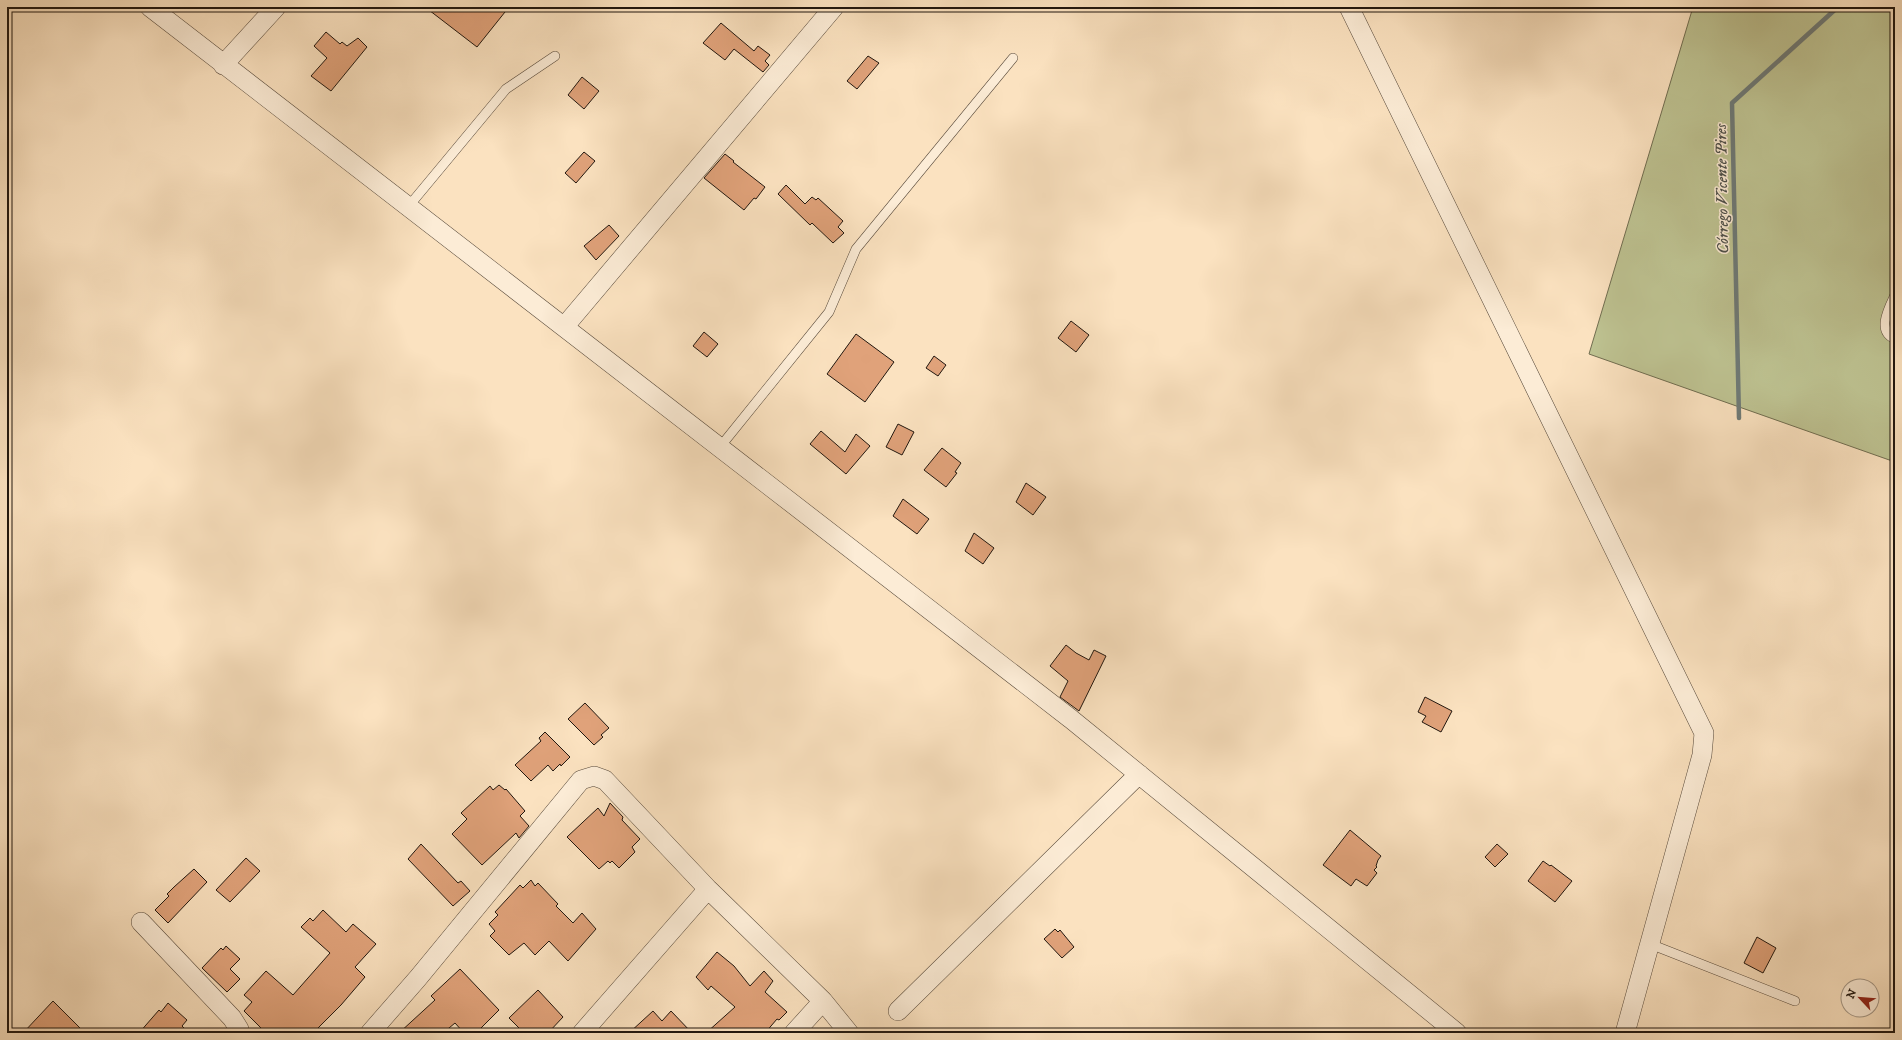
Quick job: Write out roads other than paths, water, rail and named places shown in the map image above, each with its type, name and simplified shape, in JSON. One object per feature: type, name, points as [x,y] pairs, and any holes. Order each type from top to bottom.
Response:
[{"type":"street","points":[[150,7],[223,65],[1071,719],[1457,1033]]},
{"type":"street","points":[[223,65],[276,7]]},
{"type":"street","points":[[564,327],[834,7]]},
{"type":"street","points":[[1349,7],[1704,733],[1702,755],[1625,1033]]},
{"type":"street","points":[[898,1011],[1139,774]]},
{"type":"street","points":[[370,1033],[418,978],[581,780],[594,776],[605,780],[708,889],[822,1001],[850,1033]]},
{"type":"street","points":[[582,1033],[708,889]]},
{"type":"street","points":[[141,922],[232,1018],[240,1029],[239,1033]]},
{"type":"street","points":[[794,1033],[822,1001]]},
{"type":"lane","points":[[408,207],[506,88],[555,56]]},
{"type":"lane","points":[[720,447],[829,312],[856,249],[1013,58]]},
{"type":"lane","points":[[1895,295],[1886,318],[1885,328],[1890,338],[1895,339]]},
{"type":"lane","points":[[1650,944],[1795,1001]]},
{"type":"waterway","name":"Córrego Vicente Pires","points":[[1739,418],[1732,103],[1838,7]]}]
